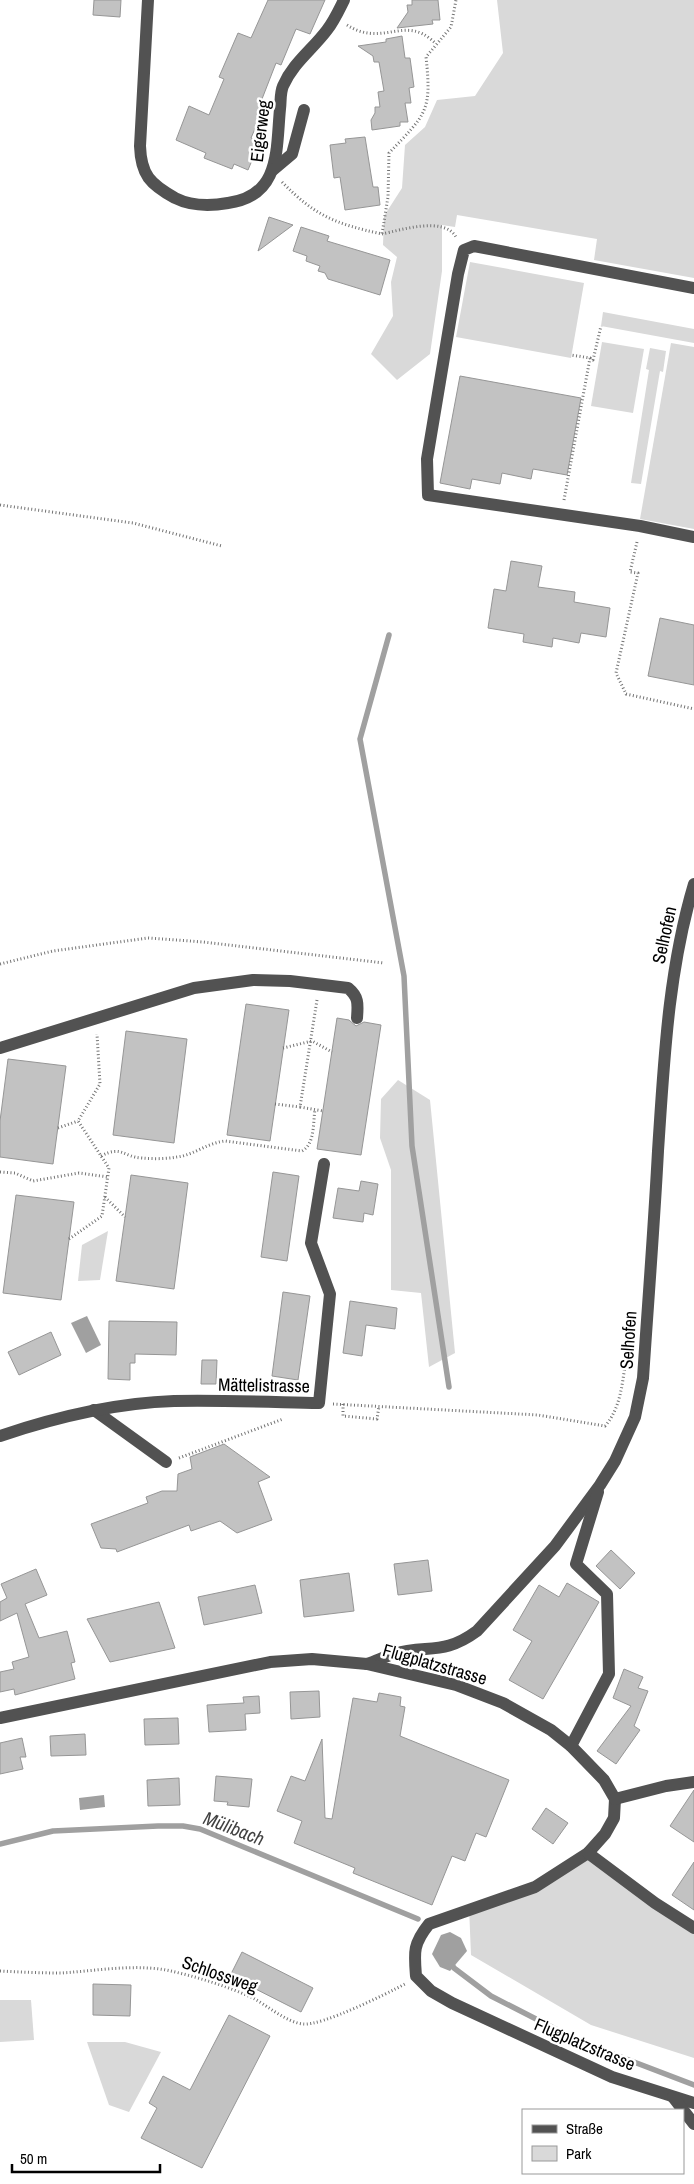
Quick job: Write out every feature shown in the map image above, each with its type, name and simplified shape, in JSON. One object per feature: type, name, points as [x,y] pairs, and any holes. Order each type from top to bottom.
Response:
[{"type":"street","name":"Eigerweg","points":[[148,0],[140,146],[141,162],[145,174],[162,191],[179,200],[198,204],[220,204],[245,199],[259,189],[273,171],[282,89],[293,67],[327,31],[336,18],[344,0]]},
{"type":"street","points":[[273,171],[292,154],[304,110]]},
{"type":"street","points":[[694,288],[474,246],[464,250],[458,274],[427,460],[428,494],[640,526],[694,537]]},
{"type":"street","name":"Selhofen","points":[[367,1664],[394,1654],[446,1648],[462,1642],[477,1631],[555,1546],[600,1485],[615,1461],[635,1417],[643,1378],[664,1058],[674,968],[682,925],[694,884]]},
{"type":"street","points":[[0,1048],[194,988],[253,980],[319,984],[348,988],[355,994],[358,1000],[358,1018]]},
{"type":"street","name":"Mättelistrasse","points":[[0,1436],[41,1423],[94,1410],[174,1401],[319,1403],[330,1294],[311,1243],[324,1164]]},
{"type":"street","points":[[94,1410],[166,1462]]},
{"type":"street","points":[[571,1746],[609,1674],[607,1594],[576,1564],[600,1485]]},
{"type":"street","name":"Flugplatzstrasse","points":[[0,1718],[270,1662],[312,1659],[367,1664],[456,1685],[503,1703],[551,1730],[571,1746],[604,1780],[615,1799]]},
{"type":"street","points":[[416,1976],[414,1952],[421,1934],[429,1924],[535,1887],[588,1853],[605,1834],[614,1818],[615,1799],[666,1786],[694,1782]]},
{"type":"street","points":[[588,1853],[655,1903],[694,1928]]},
{"type":"street","name":"Flugplatzstrasse","points":[[416,1976],[431,1991],[452,2003],[612,2077],[694,2103]]},
{"type":"street","points":[[673,2097],[682,2109]]},
{"type":"street","points":[[684,2111],[694,2124]]},
{"type":"path","points":[[382,234],[388,197],[389,153],[421,119],[428,101],[426,57],[435,43],[451,27],[456,0]]},
{"type":"path","points":[[336,18],[356,31],[373,35],[402,30],[422,33],[435,43]]},
{"type":"path","points":[[273,171],[297,198],[325,217],[352,228],[382,234],[433,224],[454,233],[464,250]]},
{"type":"path","points":[[571,355],[593,360],[601,326]]},
{"type":"path","points":[[561,515],[590,358]]},
{"type":"path","points":[[0,505],[133,523],[222,546]]},
{"type":"path","points":[[640,526],[630,572],[638,573],[616,672],[626,694],[694,710]]},
{"type":"path","points":[[0,964],[53,951],[148,938],[203,942],[384,963]]},
{"type":"path","points":[[300,1107],[312,1042],[319,984]]},
{"type":"path","points":[[58,1128],[78,1120],[100,1084],[96,1018]]},
{"type":"path","points":[[283,1048],[312,1042],[332,1052]]},
{"type":"path","points":[[275,1104],[323,1111]]},
{"type":"path","points":[[101,1156],[112,1150],[140,1158],[178,1157],[213,1142],[225,1141],[302,1152],[308,1148],[311,1142],[315,1109]]},
{"type":"path","points":[[69,1239],[102,1216],[109,1168],[78,1120]]},
{"type":"path","points":[[0,1172],[15,1173],[33,1180],[79,1173],[108,1177]]},
{"type":"path","points":[[105,1197],[125,1217]]},
{"type":"path","points":[[319,1403],[538,1415],[605,1426]]},
{"type":"path","points":[[343,1404],[343,1416],[377,1419],[379,1406]]},
{"type":"path","points":[[166,1462],[292,1416]]},
{"type":"path","name":"Schlossweg","points":[[0,1971],[61,1973],[112,1968],[165,1970],[212,1983],[251,1998],[290,2019],[304,2024],[318,2022],[350,2010],[386,1994],[416,1976]]},
{"type":"green space","points":[[497,0],[694,0],[694,278],[594,260],[597,239],[457,215],[455,227],[442,225],[442,271],[430,354],[397,380],[371,354],[393,316],[391,282],[397,257],[383,245],[384,216],[402,188],[405,145],[425,127],[437,100],[475,96],[503,53]]},
{"type":"green space","points":[[470,262],[584,283],[571,358],[456,337]]},
{"type":"green space","points":[[603,312],[694,329],[694,343],[601,326]]},
{"type":"green space","points":[[602,342],[644,349],[633,413],[591,406]]},
{"type":"green space","points":[[671,343],[694,347],[694,529],[640,519]]},
{"type":"green space","points":[[650,348],[666,351],[663,372],[660,371],[641,484],[631,483],[649,370],[646,369]]},
{"type":"green space","points":[[398,1080],[430,1100],[455,1353],[429,1367],[421,1293],[391,1290],[391,1170],[380,1138],[381,1099]]},
{"type":"green space","points":[[108,1231],[100,1280],[78,1281],[82,1245]]},
{"type":"green space","points":[[588,1855],[694,1930],[694,2058],[591,2025],[471,1955],[469,1907],[535,1887]]},
{"type":"green space","points":[[0,2000],[31,2000],[34,2040],[0,2042]]},
{"type":"green space","points":[[87,2042],[125,2042],[161,2052],[129,2112],[109,2105]]},
{"type":"shaded area","points":[[87,1316],[101,1345],[86,1353],[71,1323]]},
{"type":"shaded area","points":[[104,1795],[105,1807],[80,1810],[79,1798]]},
{"type":"shaded area","points":[[450,1932],[461,1938],[467,1951],[450,1971],[440,1967],[432,1954],[441,1935]]},
{"type":"building","points":[[94,0],[121,0],[120,17],[93,15]]},
{"type":"building","points":[[268,0],[325,0],[310,34],[296,29],[281,65],[276,63],[262,99],[267,101],[251,138],[260,141],[248,170],[234,164],[232,169],[204,158],[206,153],[176,140],[189,106],[209,115],[224,79],[219,77],[238,33],[251,38]]},
{"type":"building","points":[[412,0],[438,0],[440,20],[432,20],[433,24],[397,28],[408,12],[407,5],[412,5]]},
{"type":"building","points":[[402,36],[405,58],[410,58],[414,87],[409,88],[411,103],[405,103],[408,122],[400,122],[400,126],[372,130],[371,120],[375,113],[375,107],[380,107],[378,92],[384,91],[379,62],[374,62],[373,56],[358,46],[386,42],[386,39]]},
{"type":"building","points":[[365,137],[373,187],[378,187],[380,205],[345,210],[340,177],[334,178],[330,145],[346,143],[345,139]]},
{"type":"building","points":[[269,217],[293,225],[258,251]]},
{"type":"building","points":[[301,227],[329,236],[327,241],[390,260],[380,295],[328,279],[325,273],[318,271],[320,266],[306,261],[307,256],[293,251]]},
{"type":"building","points":[[460,376],[581,398],[567,475],[533,469],[531,479],[502,473],[500,484],[472,479],[470,489],[440,483]]},
{"type":"building","points":[[511,561],[542,566],[538,587],[575,592],[574,602],[610,608],[606,637],[581,633],[579,643],[553,638],[552,647],[523,642],[524,634],[488,628],[494,589],[506,591]]},
{"type":"building","points":[[660,618],[694,625],[694,685],[648,676]]},
{"type":"building","points":[[246,1004],[289,1010],[270,1141],[227,1135]]},
{"type":"building","points":[[337,1018],[349,1020],[356,1026],[364,1022],[381,1025],[361,1155],[317,1149]]},
{"type":"building","points":[[126,1031],[187,1039],[174,1143],[113,1135]]},
{"type":"building","points":[[8,1059],[66,1066],[53,1164],[0,1157],[0,1121]]},
{"type":"building","points":[[273,1172],[299,1176],[287,1261],[261,1257]]},
{"type":"building","points":[[131,1175],[188,1183],[174,1289],[116,1281]]},
{"type":"building","points":[[361,1181],[378,1184],[373,1215],[364,1213],[363,1222],[333,1218],[338,1188],[359,1191]]},
{"type":"building","points":[[16,1195],[74,1202],[61,1300],[3,1293]]},
{"type":"building","points":[[283,1292],[310,1296],[298,1380],[272,1376]]},
{"type":"building","points":[[350,1301],[397,1308],[395,1329],[366,1325],[362,1356],[343,1353]]},
{"type":"building","points":[[109,1321],[177,1322],[176,1355],[135,1354],[135,1363],[130,1363],[130,1380],[108,1379]]},
{"type":"building","points":[[51,1332],[61,1355],[19,1375],[8,1352]]},
{"type":"building","points":[[202,1360],[217,1360],[216,1384],[201,1384]]},
{"type":"building","points":[[224,1444],[270,1477],[258,1482],[272,1520],[237,1533],[220,1521],[191,1531],[189,1525],[117,1552],[116,1549],[101,1548],[91,1524],[148,1503],[146,1497],[162,1491],[177,1491],[178,1474],[192,1469],[190,1457]]},
{"type":"building","points":[[611,1550],[635,1573],[620,1589],[596,1566]]},
{"type":"building","points":[[428,1560],[432,1591],[398,1595],[394,1564]]},
{"type":"building","points":[[36,1569],[47,1595],[25,1604],[39,1638],[67,1631],[75,1662],[71,1663],[75,1679],[15,1695],[14,1689],[0,1692],[0,1672],[14,1669],[12,1662],[29,1657],[17,1613],[0,1621],[0,1602],[7,1598],[1,1584]]},
{"type":"building","points":[[349,1573],[354,1611],[304,1617],[300,1580]]},
{"type":"building","points":[[567,1583],[599,1602],[543,1699],[509,1680],[532,1641],[513,1630],[539,1585],[559,1597]]},
{"type":"building","points":[[255,1585],[262,1613],[204,1625],[198,1597]]},
{"type":"building","points":[[159,1602],[175,1648],[110,1662],[87,1619]]},
{"type":"building","points":[[624,1669],[643,1677],[638,1688],[648,1691],[634,1726],[640,1730],[616,1764],[597,1751],[631,1706],[613,1698]]},
{"type":"building","points":[[319,1691],[320,1717],[291,1719],[290,1692]]},
{"type":"building","points":[[379,1693],[401,1697],[400,1706],[405,1707],[400,1736],[509,1780],[486,1837],[476,1833],[465,1861],[452,1856],[432,1905],[353,1873],[355,1868],[294,1843],[302,1821],[277,1811],[291,1776],[305,1781],[322,1739],[325,1818],[332,1819],[353,1698],[377,1702]]},
{"type":"building","points":[[259,1696],[260,1713],[245,1714],[246,1730],[209,1732],[207,1705],[244,1703],[243,1697]]},
{"type":"building","points":[[178,1718],[179,1744],[145,1745],[144,1719]]},
{"type":"building","points":[[85,1734],[86,1755],[51,1756],[50,1736]]},
{"type":"building","points":[[22,1738],[26,1757],[20,1757],[23,1769],[0,1774],[0,1743]]},
{"type":"building","points":[[216,1776],[252,1779],[249,1807],[227,1805],[228,1802],[214,1801]]},
{"type":"building","points":[[179,1778],[180,1805],[148,1806],[147,1780]]},
{"type":"building","points":[[694,1790],[694,1842],[670,1826]]},
{"type":"building","points":[[546,1808],[568,1823],[553,1844],[532,1829]]},
{"type":"building","points":[[694,1862],[694,1910],[672,1895]]},
{"type":"building","points":[[242,1952],[313,1988],[301,2012],[230,1976]]},
{"type":"building","points":[[93,1984],[131,1985],[130,2016],[93,2015]]},
{"type":"building","points":[[229,2015],[270,2036],[202,2168],[141,2138],[157,2108],[149,2103],[163,2076],[190,2090]]},
{"type":"waterway","points":[[389,635],[360,739],[404,976],[412,1146],[449,1387]]},
{"type":"waterway","name":"Mülibach","points":[[0,1844],[53,1831],[158,1826],[183,1826],[200,1829],[418,1919]]},
{"type":"waterway","points":[[451,1963],[454,1968],[491,1996],[579,2041],[694,2085]]}]
